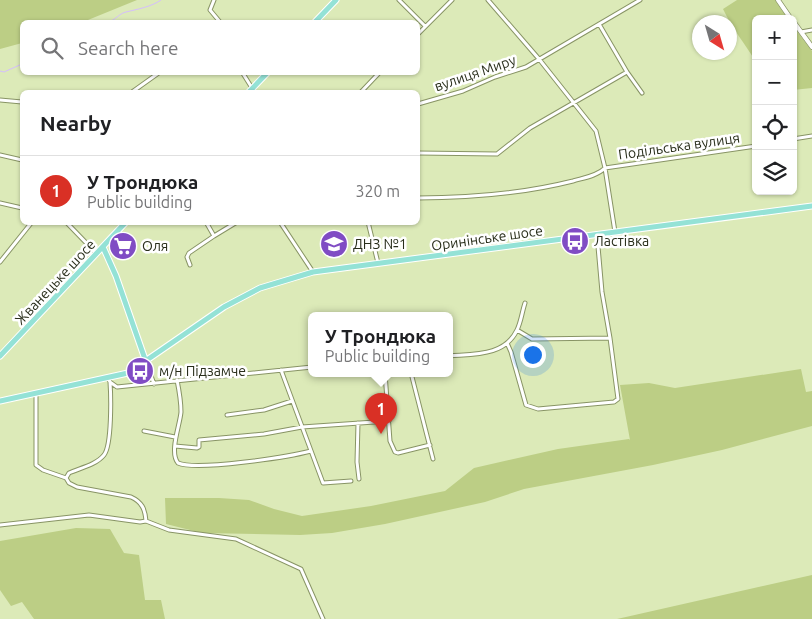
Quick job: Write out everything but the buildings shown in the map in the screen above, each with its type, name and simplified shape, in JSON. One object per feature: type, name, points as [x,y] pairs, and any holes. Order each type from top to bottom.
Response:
[{"type":"main road","points":[[317,20],[336,0]]},
{"type":"main road","points":[[251,90],[265,75]]},
{"type":"main road","name":"Оринінське шосе","points":[[0,401],[109,380],[128,373],[224,307],[260,288],[313,272],[812,206]]},
{"type":"main road","name":"Жванецьке шосе","points":[[0,356],[123,225]]},
{"type":"main road","points":[[103,247],[116,276],[146,362]]},
{"type":"street","points":[[214,0],[210,10],[218,20]]},
{"type":"street","points":[[399,0],[419,20]]},
{"type":"street","points":[[420,32],[452,0]]},
{"type":"street","points":[[488,0],[596,131],[605,168],[615,232]]},
{"type":"street","name":"вулиця Миру","points":[[420,103],[463,91],[495,77],[526,67],[640,0]]},
{"type":"street","points":[[778,0],[788,15]]},
{"type":"street","points":[[420,21],[425,26]]},
{"type":"street","points":[[599,24],[627,72],[642,93]]},
{"type":"street","points":[[797,27],[812,47]]},
{"type":"street","points":[[801,32],[812,30]]},
{"type":"street","points":[[420,153],[497,154],[530,128],[627,72]]},
{"type":"street","points":[[135,90],[156,75]]},
{"type":"street","points":[[243,75],[250,90]]},
{"type":"street","points":[[363,90],[377,75]]},
{"type":"street","points":[[0,100],[20,102]]},
{"type":"street","points":[[797,138],[812,136]]},
{"type":"street","name":"Подільська вулиця","points":[[420,198],[506,194],[579,179],[600,172],[605,168],[752,147]]},
{"type":"street","points":[[0,155],[20,160]]},
{"type":"street","points":[[0,203],[20,208]]},
{"type":"street","points":[[0,262],[30,225]]},
{"type":"street","points":[[69,225],[97,254]]},
{"type":"street","points":[[208,225],[214,236]]},
{"type":"street","points":[[190,265],[187,257],[188,253],[232,225]]},
{"type":"street","points":[[282,225],[313,272]]},
{"type":"street","points":[[369,225],[378,264]]},
{"type":"street","points":[[507,343],[526,405],[538,409],[614,402],[618,399],[602,292],[597,235]]},
{"type":"street","points":[[453,356],[498,350],[507,343],[517,330],[525,303]]},
{"type":"street","points":[[517,330],[532,339],[610,338]]},
{"type":"street","points":[[146,362],[154,384]]},
{"type":"street","points":[[109,380],[117,387],[308,367]]},
{"type":"street","points":[[281,370],[323,483],[351,481]]},
{"type":"street","points":[[385,377],[390,441],[396,452],[430,445]]},
{"type":"street","points":[[412,377],[433,459]]},
{"type":"street","points":[[66,478],[69,473],[93,463],[106,452],[111,418],[109,380]]},
{"type":"street","points":[[177,380],[180,412],[175,446],[176,461],[184,465],[212,464],[274,458],[310,450]]},
{"type":"street","points":[[36,394],[36,465],[45,471],[66,478],[69,483],[77,487],[135,499],[144,508],[146,521]]},
{"type":"street","points":[[227,415],[264,410],[292,401]]},
{"type":"street","points":[[175,446],[197,448],[199,447],[198,440],[274,433],[302,427],[389,421]]},
{"type":"street","points":[[358,423],[357,462],[359,479]]},
{"type":"street","points":[[144,431],[176,437]]},
{"type":"street","points":[[0,525],[88,515],[140,522],[146,521],[169,530],[236,539],[301,569],[323,619]]},
{"type":"green space","points":[[0,0],[137,0],[88,20],[20,20],[20,44],[0,49]]},
{"type":"green space","points":[[737,0],[775,0],[785,15],[752,15],[752,56],[737,34],[737,15],[726,15],[723,9]]},
{"type":"green space","points":[[797,31],[812,51],[812,88],[797,90]]},
{"type":"green space","points":[[801,369],[806,392],[812,391],[812,426],[722,450],[524,489],[485,502],[385,524],[332,533],[300,535],[202,533],[166,524],[165,498],[249,500],[302,516],[371,506],[445,491],[474,468],[558,449],[630,440],[620,385],[649,383],[675,388]]},
{"type":"green space","points":[[76,528],[110,529],[124,553],[139,555],[145,600],[161,600],[165,619],[34,619],[22,602],[11,606],[0,590],[0,541]]},
{"type":"green space","points":[[812,575],[812,619],[617,619]]},
{"type":"waterway","points":[[113,20],[124,13],[149,6],[161,0]]},
{"type":"waterway","points":[[0,71],[4,72],[20,65]]},
{"type":"place","name":"Ластівка","points":[[575,241]]},
{"type":"place","name":"ДНЗ №1","points":[[334,244]]},
{"type":"place","name":"Оля","points":[[123,246]]},
{"type":"place","name":"м/н Підзамче","points":[[140,371]]},
{"type":"place","name":"У Трондюка","points":[[381,434]]}]
